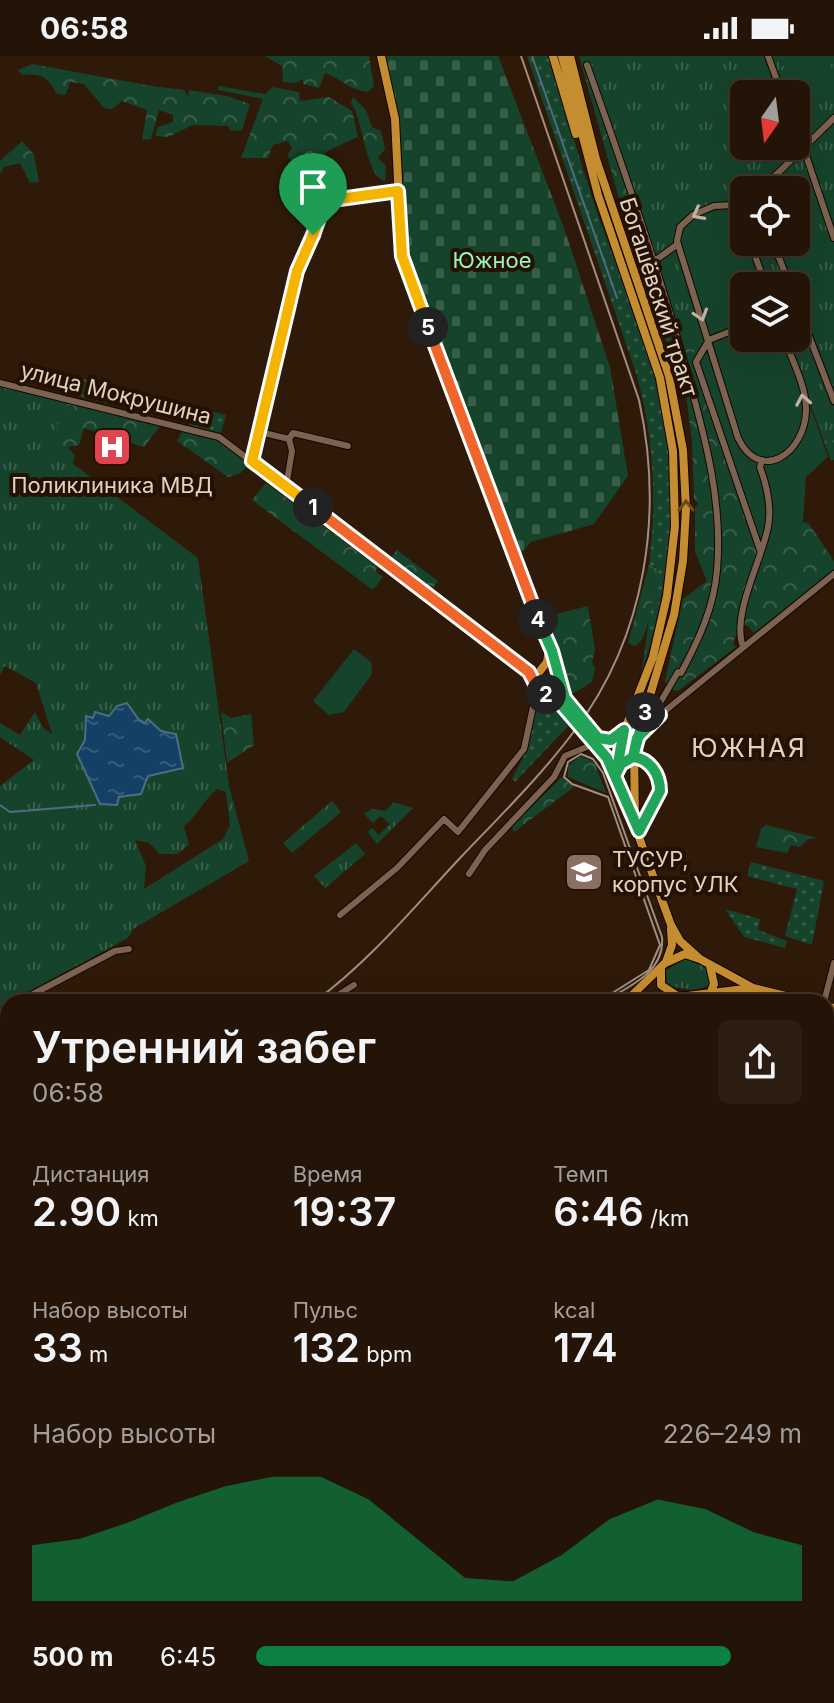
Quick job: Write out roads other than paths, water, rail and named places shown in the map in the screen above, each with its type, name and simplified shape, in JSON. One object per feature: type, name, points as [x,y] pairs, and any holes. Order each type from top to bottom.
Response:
[{"type":"main road","points":[[381,56],[395,119],[405,266],[565,698],[616,774],[635,819],[671,925],[680,941],[710,965],[753,988],[777,994]]},
{"type":"main road","points":[[553,56],[584,162],[598,195]]},
{"type":"main road","name":"Богашёвский тракт","points":[[568,57],[598,195],[660,378],[675,470],[674,543],[664,612],[648,670],[624,730],[616,774]]},
{"type":"main road","name":"Богашёвский тракт","points":[[568,57],[596,159],[677,410],[686,500],[678,599],[633,757],[635,819]]},
{"type":"main road","points":[[540,691],[541,671],[549,648]]},
{"type":"main road","points":[[541,671],[554,670],[560,679]]},
{"type":"main road","points":[[540,691],[556,691],[560,679]]},
{"type":"main road","points":[[540,691],[558,701],[596,741]]},
{"type":"main road","points":[[647,706],[651,713],[658,712]]},
{"type":"main road","points":[[637,738],[658,712]]},
{"type":"main road","points":[[596,741],[611,740],[624,730]]},
{"type":"main road","points":[[671,925],[673,940],[663,966],[661,985],[676,994]]},
{"type":"main road","points":[[633,994],[663,966],[685,954],[700,959]]},
{"type":"main road","points":[[709,994],[715,978],[710,965]]},
{"type":"main road","points":[[726,994],[753,988]]},
{"type":"street","points":[[768,56],[777,80]]},
{"type":"street","points":[[587,65],[656,261],[706,436],[717,543],[710,610],[681,673],[678,672],[658,712]]},
{"type":"street","points":[[810,139],[834,118]]},
{"type":"street","points":[[810,130],[816,132]]},
{"type":"street","points":[[772,176],[790,160]]},
{"type":"street","points":[[805,160],[834,238]]},
{"type":"street","points":[[252,461],[297,271],[321,206],[325,201],[398,191]]},
{"type":"street","points":[[730,205],[714,206],[693,215],[680,227],[678,244],[738,438],[745,450],[762,460],[787,455],[804,427],[806,402],[789,352]]},
{"type":"street","points":[[635,275],[678,244]]},
{"type":"street","points":[[730,333],[709,340],[697,356],[697,364],[760,550]]},
{"type":"street","points":[[810,338],[834,401]]},
{"type":"street","name":"улица Мокрушина","points":[[0,383],[214,434],[529,672]]},
{"type":"street","points":[[260,432],[289,439]]},
{"type":"street","points":[[286,487],[292,451],[289,439],[293,433],[348,446]]},
{"type":"street","points":[[743,647],[742,625],[769,520],[768,491],[760,467],[762,460]]},
{"type":"street","points":[[658,712],[834,574]]},
{"type":"street","points":[[340,915],[397,868],[444,819],[458,832],[524,749],[540,691],[529,672],[541,671]]},
{"type":"street","points":[[469,874],[485,850],[550,782],[565,756],[596,741]]},
{"type":"street","points":[[616,774],[621,764],[633,757],[650,765],[660,784],[658,797],[639,831]]},
{"type":"street","points":[[33,994],[115,951],[129,949]]},
{"type":"street","points":[[827,994],[834,963]]},
{"type":"street","points":[[340,994],[354,985]]},
{"type":"water","points":[[127,703],[139,720],[145,723],[148,719],[161,731],[176,734],[183,768],[148,776],[141,794],[119,797],[117,805],[100,804],[77,754],[85,740],[86,716],[93,718],[95,712],[109,716],[117,706]]},
{"type":"waterway","points":[[532,56],[617,298]]},
{"type":"waterway","points":[[0,805],[10,812],[95,805]]},
{"type":"tram line","points":[[611,994],[649,970],[660,945],[608,797],[572,784],[564,777],[568,762],[581,754],[593,759],[603,773],[662,937],[658,960],[652,969],[617,994]]},
{"type":"railway","points":[[324,994],[391,933],[534,780],[575,730],[599,693],[618,654],[633,614],[643,572],[650,486],[639,400],[521,56]]},
{"type":"place","name":"Поликлиника МВД","points":[[112,447]]},
{"type":"place","name":"ТУСУР, корпус УЛК","points":[[584,872]]},
{"type":"district","name":"ЮЖНАЯ","points":[[749,748]]},
{"type":"park label","name":"Южное","points":[[492,260]]}]
